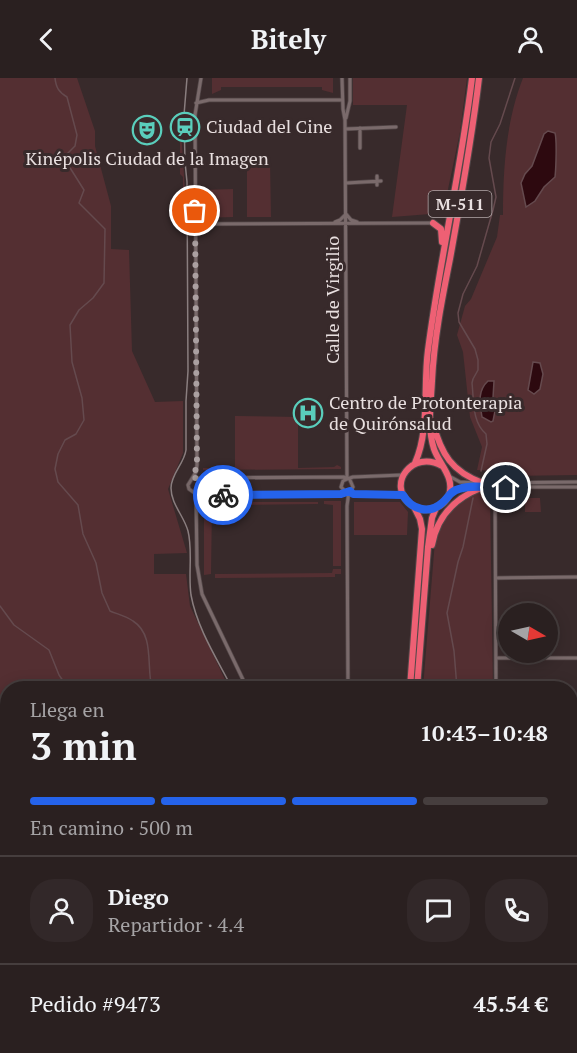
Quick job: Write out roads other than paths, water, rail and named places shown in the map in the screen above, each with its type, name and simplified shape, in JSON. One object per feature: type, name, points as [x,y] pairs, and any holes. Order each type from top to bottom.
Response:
[{"type":"highway","name":"M-511","points":[[404,475],[415,463],[423,440],[427,352],[464,143],[472,78]]},
{"type":"highway","name":"M-511","points":[[449,476],[442,466],[431,438],[433,365],[437,329],[469,153],[479,78]]},
{"type":"highway","name":"M-511","points":[[433,223],[446,219],[451,208]]},
{"type":"highway","name":"M-511","points":[[433,223],[441,229],[442,257]]},
{"type":"highway","points":[[429,554],[434,534],[445,513],[461,498],[482,485],[469,478],[451,463],[436,435],[431,412]]},
{"type":"highway","points":[[415,463],[429,460],[442,466]]},
{"type":"highway","points":[[404,475],[403,495],[414,507],[422,529],[411,681]]},
{"type":"highway","points":[[418,681],[430,524],[436,508],[446,500],[449,494],[451,485],[449,476]]},
{"type":"highway","points":[[414,507],[436,508]]},
{"type":"street","points":[[193,478],[344,477],[353,487],[336,494],[198,494],[189,489],[197,465],[196,103],[201,78]]},
{"type":"street","name":"Calle de Virgilio","points":[[342,78],[346,183],[347,479]]},
{"type":"street","name":"Calle de Virgilio","points":[[345,120],[350,101],[350,78]]},
{"type":"street","points":[[196,103],[209,100],[342,100]]},
{"type":"street","points":[[345,129],[396,127]]},
{"type":"street","points":[[360,128],[360,148]]},
{"type":"street","points":[[346,183],[379,182],[378,176]]},
{"type":"street","points":[[333,223],[346,214],[351,220],[359,223]]},
{"type":"street","points":[[195,224],[433,223]]},
{"type":"street","points":[[403,495],[353,494],[341,484],[353,477],[404,475]]},
{"type":"street","points":[[449,476],[460,482],[495,488],[577,487]]},
{"type":"street","points":[[200,478],[205,484],[205,488],[198,494],[197,565],[202,594],[244,681]]},
{"type":"street","points":[[449,494],[461,488],[482,485],[577,482]]},
{"type":"street","points":[[495,488],[496,681]]},
{"type":"street","points":[[348,491],[348,681]]},
{"type":"street","points":[[496,578],[577,577]]},
{"type":"street","points":[[496,658],[577,658]]},
{"type":"waterway","points":[[55,78],[58,89],[67,97],[77,135],[75,146],[67,154],[67,163],[84,190],[79,203],[105,229],[104,283],[93,298],[79,310],[70,325],[72,362],[82,398],[84,420],[76,434],[65,440],[58,454],[55,469],[58,482],[78,505],[83,534],[96,563],[102,593],[110,611],[133,621],[144,634],[149,652],[150,681]]},
{"type":"waterway","points":[[481,471],[487,444],[486,434],[478,424],[474,404],[472,383],[478,370],[478,360],[475,349],[459,322],[458,313],[463,294],[477,266],[493,210],[496,197],[489,158],[491,142],[500,124],[515,78]]},
{"type":"waterway","points":[[456,681],[447,613],[473,498]]},
{"type":"waterway","points":[[0,606],[14,625],[49,650],[63,681]]},
{"type":"tram line","points":[[187,78],[184,115],[187,182],[186,450],[173,478],[171,488],[173,499],[188,531],[190,587],[194,607],[208,643],[228,681]]},
{"type":"place","name":"Ciudad del Cine","points":[[185,127]]},
{"type":"place","name":"Kinépolis Ciudad de la Imagen","points":[[147,130]]},
{"type":"place","name":"Centro de Protonterapia de Quirónsalud","points":[[308,413]]}]
